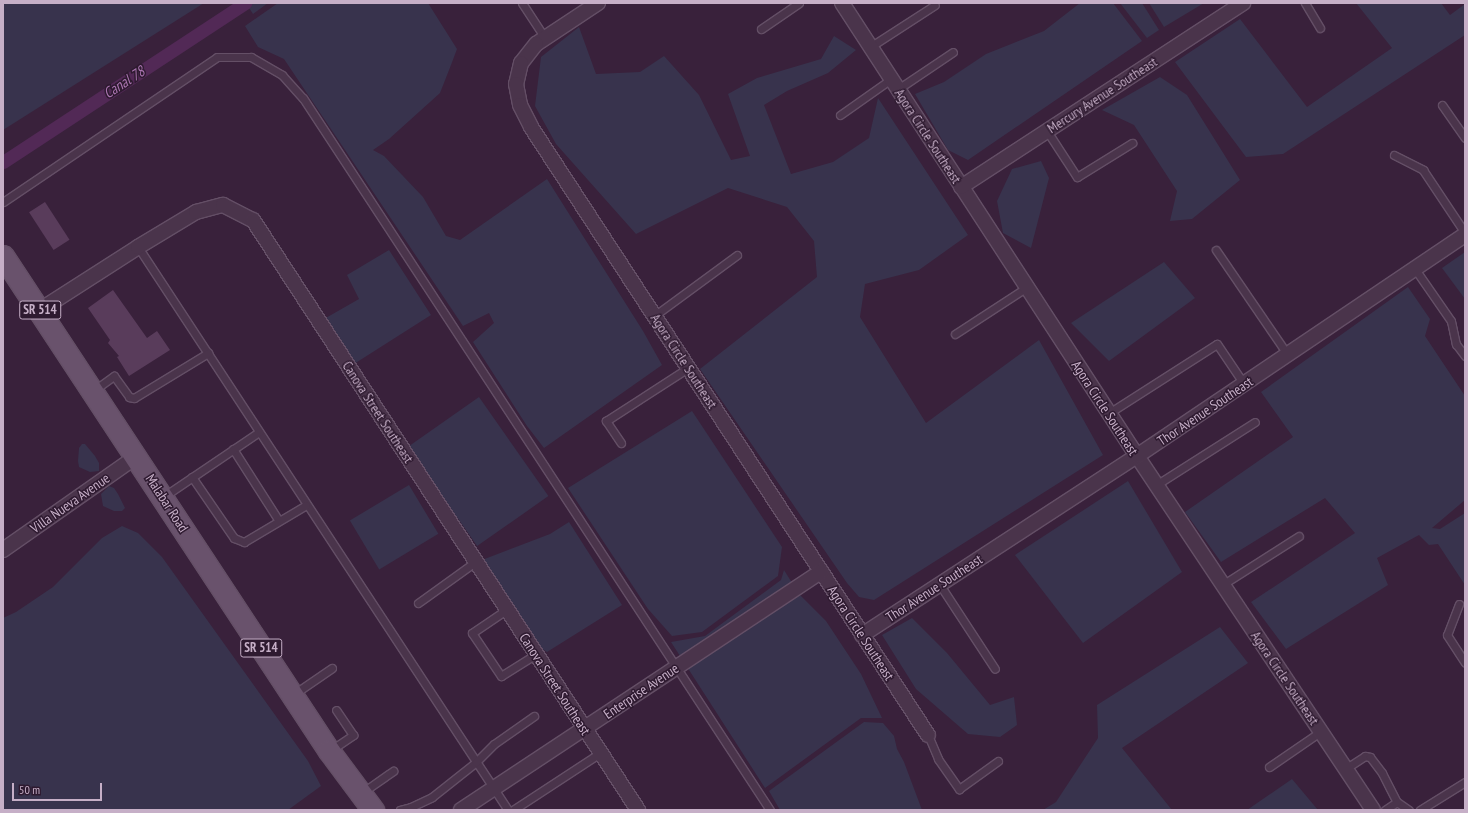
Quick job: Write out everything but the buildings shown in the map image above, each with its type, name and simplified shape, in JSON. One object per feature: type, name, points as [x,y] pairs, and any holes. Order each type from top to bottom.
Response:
[{"type":"main road","name":"Malabar Road","points":[[3,256],[293,695],[359,800],[373,810]]},
{"type":"street","name":"Agora Circle Southeast","points":[[598,3],[536,44],[521,63],[516,84],[520,105],[531,127],[928,735]]},
{"type":"street","name":"Agora Circle Southeast","points":[[842,3],[1156,485],[1373,810]]},
{"type":"street","name":"Mercury Avenue Southeast","points":[[962,187],[1243,3]]},
{"type":"street","name":"Canova Street Southeast","points":[[40,310],[138,247],[196,212],[223,205],[253,220],[506,610],[638,810]]},
{"type":"street","name":"Thor Avenue Southeast","points":[[862,635],[1137,456],[1416,269],[1465,234]]},
{"type":"street","name":"Villa Nueva Avenue","points":[[4,547],[136,457]]},
{"type":"street","name":"Enterprise Avenue","points":[[461,810],[585,730],[821,572]]},
{"type":"lane","points":[[522,3],[545,38]]},
{"type":"lane","points":[[761,29],[799,3]]},
{"type":"lane","points":[[1305,3],[1320,28]]},
{"type":"lane","points":[[870,47],[935,5]]},
{"type":"lane","points":[[840,115],[953,52]]},
{"type":"lane","points":[[3,202],[217,57],[251,58],[282,75],[303,98],[770,810]]},
{"type":"lane","points":[[1442,105],[1465,138]]},
{"type":"lane","points":[[1047,131],[1077,177],[1132,143]]},
{"type":"lane","points":[[1394,154],[1423,170],[1465,234]]},
{"type":"lane","points":[[138,247],[508,810]]},
{"type":"lane","points":[[1216,250],[1288,355]]},
{"type":"lane","points":[[654,316],[737,255]]},
{"type":"lane","points":[[1416,269],[1451,321],[1456,344],[1465,356]]},
{"type":"lane","points":[[955,334],[1027,287]]},
{"type":"lane","points":[[1109,413],[1217,344],[1244,384]]},
{"type":"lane","points":[[92,391],[114,376],[129,397],[134,398],[208,353]]},
{"type":"lane","points":[[621,443],[606,421],[688,368]]},
{"type":"lane","points":[[1156,485],[1255,422]]},
{"type":"lane","points":[[162,497],[259,432]]},
{"type":"lane","points":[[233,449],[280,521]]},
{"type":"lane","points":[[192,477],[234,538],[244,542],[306,504]]},
{"type":"lane","points":[[1222,584],[1299,536]]},
{"type":"lane","points":[[418,603],[475,562]]},
{"type":"lane","points":[[940,585],[995,669]]},
{"type":"lane","points":[[1459,604],[1447,635],[1465,663]]},
{"type":"lane","points":[[506,610],[472,633],[501,676],[535,654]]},
{"type":"lane","points":[[293,695],[332,668]]},
{"type":"lane","points":[[329,751],[353,735],[336,710]]},
{"type":"lane","points":[[400,810],[411,807],[432,797],[476,762],[494,744],[534,716]]},
{"type":"lane","points":[[1269,767],[1320,732]]},
{"type":"lane","points":[[928,735],[938,759],[960,788],[998,761]]},
{"type":"lane","points":[[513,810],[600,753]]},
{"type":"lane","points":[[1345,769],[1365,756],[1370,757],[1382,773],[1397,802],[1410,810]]},
{"type":"lane","points":[[359,800],[393,771]]},
{"type":"lane","points":[[1420,810],[1465,782]]},
{"type":"lane","points":[[1385,810],[1397,802]]},
{"type":"shaded area","points":[[3,3],[204,3],[3,130]]},
{"type":"shaded area","points":[[246,3],[268,3],[253,14]]},
{"type":"shaded area","points":[[278,3],[428,3],[457,49],[440,93],[389,139],[373,150],[384,156],[423,197],[446,236],[460,240],[547,179],[643,331],[662,365],[544,448],[527,426],[473,342],[494,323],[489,313],[463,326],[284,59],[258,47],[245,26]]},
{"type":"shaded area","points":[[1080,3],[1113,3],[1142,41],[968,160],[948,150],[915,94],[944,82],[986,54],[1044,31]]},
{"type":"shaded area","points":[[1120,3],[1142,3],[1159,30],[1147,38]]},
{"type":"shaded area","points":[[1149,3],[1204,3],[1164,27]]},
{"type":"shaded area","points":[[1356,3],[1441,3],[1450,15],[1465,4],[1465,35],[1283,154],[1246,157],[1175,62],[1240,19],[1307,107],[1392,48]]},
{"type":"shaded area","points":[[579,27],[596,74],[640,72],[664,56],[699,95],[731,160],[750,156],[728,94],[757,78],[821,59],[834,36],[856,50],[828,73],[787,91],[764,105],[791,174],[833,162],[869,138],[878,98],[968,235],[919,270],[865,284],[860,317],[926,423],[1039,340],[1103,455],[874,600],[859,597],[847,583],[700,369],[817,277],[814,241],[787,207],[728,188],[636,234],[556,144],[535,106],[541,57]]},
{"type":"shaded area","points":[[1160,77],[1187,95],[1240,180],[1192,219],[1170,221],[1177,191],[1134,125],[1102,110]]},
{"type":"shaded area","points":[[1041,161],[1049,178],[1031,248],[1003,233],[997,201],[1012,169]]},
{"type":"shaded area","points":[[389,250],[431,315],[354,364],[324,319],[359,299],[347,275]]},
{"type":"shaded area","points":[[1465,252],[1465,299],[1442,268]]},
{"type":"shaded area","points":[[1164,262],[1195,298],[1109,361],[1071,323]]},
{"type":"shaded area","points":[[1408,287],[1430,319],[1425,336],[1465,396],[1465,500],[1432,528],[1440,529],[1465,513],[1465,585],[1438,544],[1429,545],[1419,535],[1377,558],[1388,585],[1286,649],[1251,602],[1355,533],[1325,498],[1221,562],[1185,512],[1293,437],[1261,392]]},
{"type":"shaded area","points":[[479,397],[548,496],[477,546],[408,447]]},
{"type":"shaded area","points":[[692,411],[782,547],[778,576],[702,632],[672,636],[648,609],[568,488]]},
{"type":"shaded area","points":[[82,444],[85,444],[95,456],[99,463],[99,471],[90,472],[79,467],[79,448]]},
{"type":"shaded area","points":[[1128,481],[1182,572],[1083,643],[1015,555]]},
{"type":"shaded area","points":[[409,485],[438,534],[379,569],[350,521]]},
{"type":"shaded area","points":[[109,486],[114,488],[118,494],[125,508],[122,511],[114,511],[103,506],[101,494]]},
{"type":"shaded area","points":[[569,522],[622,605],[547,652],[539,647],[482,560],[550,534]]},
{"type":"shaded area","points":[[122,526],[138,533],[162,557],[308,761],[321,786],[288,810],[3,810],[3,618],[16,612],[53,587],[102,538]]},
{"type":"shaded area","points":[[784,570],[799,594],[826,621],[861,674],[882,718],[861,718],[765,788],[671,642],[705,636],[781,580]]},
{"type":"shaded area","points":[[912,618],[947,653],[990,705],[1014,697],[1017,725],[1000,737],[968,734],[916,689],[882,635]]},
{"type":"shaded area","points":[[1220,627],[1248,663],[1122,748],[1172,810],[1043,810],[1056,802],[1098,738],[1097,705]]},
{"type":"shaded area","points":[[864,722],[883,723],[894,736],[897,749],[904,762],[922,810],[780,810],[769,791]]},
{"type":"shaded area","points":[[1292,779],[1318,810],[1247,810]]},
{"type":"waterway","name":"Canal 78","points":[[3,162],[245,3]]}]
